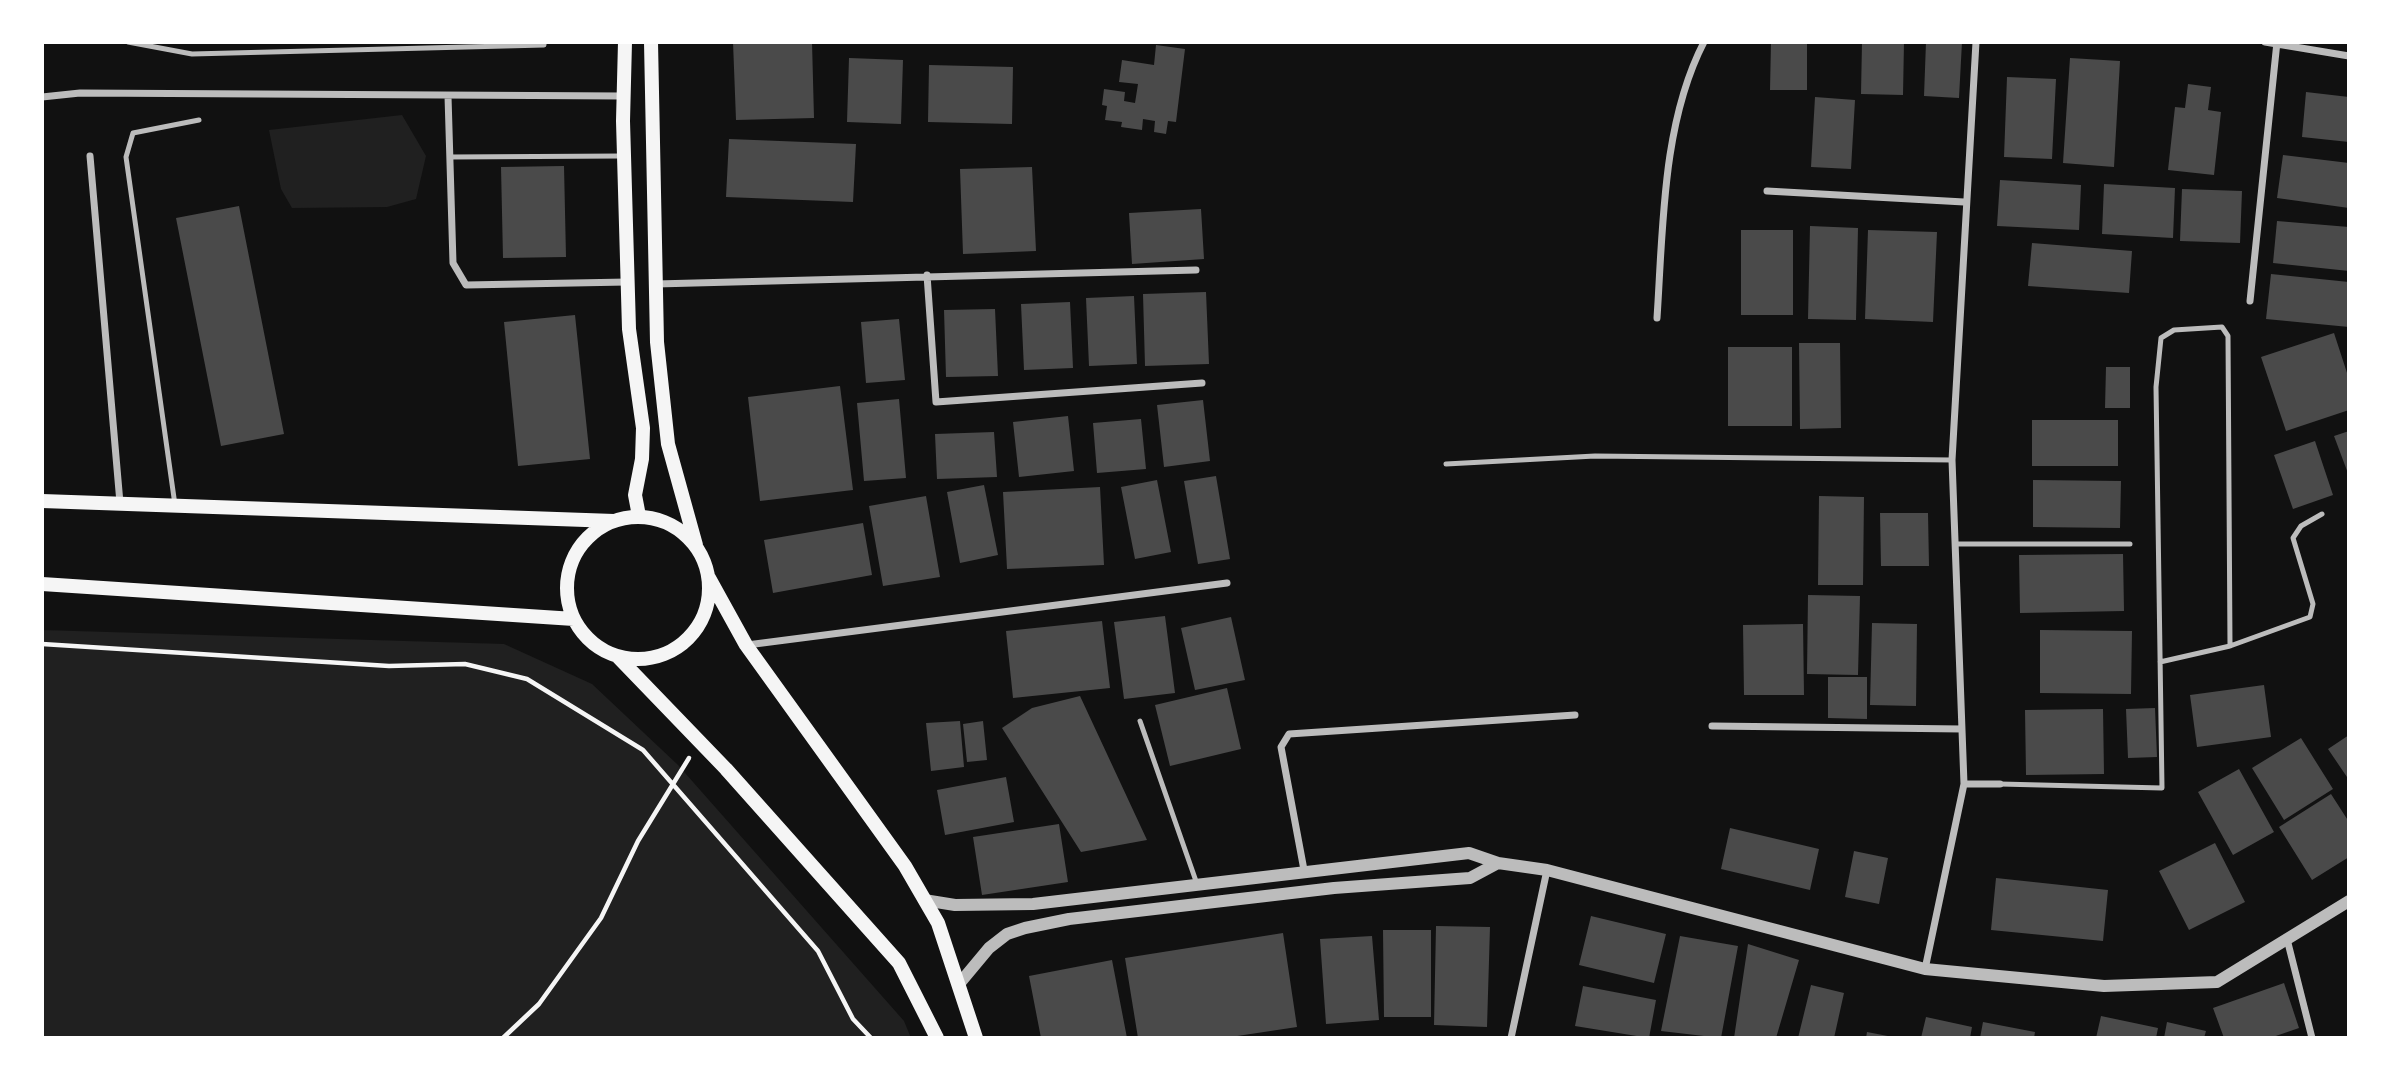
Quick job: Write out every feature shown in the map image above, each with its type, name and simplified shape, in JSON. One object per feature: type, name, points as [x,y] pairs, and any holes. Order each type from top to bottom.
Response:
[{"type":"main road","points":[[625,42],[624,156],[629,329],[643,429],[642,459],[635,495],[639,516]]},
{"type":"main road","points":[[651,42],[657,342],[668,444],[696,545],[709,578],[746,645],[905,866],[938,923],[976,1038]]},
{"type":"main road","points":[[42,501],[614,521],[639,516],[671,524],[696,545]]},
{"type":"main road","points":[[614,521],[593,532],[573,561],[569,572],[568,596],[574,619],[585,636],[618,657],[829,881],[899,963],[937,1038]]},
{"type":"main road","points":[[618,657],[642,659],[665,654],[685,642],[700,624],[708,601],[709,578]]},
{"type":"main road","points":[[42,584],[574,619]]},
{"type":"street","points":[[1657,318],[1667,177],[1686,85],[1704,42]]},
{"type":"street","points":[[1925,969],[1964,784],[1952,460],[1964,202],[1976,42]]},
{"type":"street","points":[[2265,42],[2349,56]]},
{"type":"street","points":[[2250,301],[2277,42]]},
{"type":"street","points":[[42,97],[80,93],[624,96]]},
{"type":"street","points":[[448,96],[453,263],[466,285],[628,282]]},
{"type":"street","points":[[90,156],[120,503]]},
{"type":"street","points":[[1767,191],[1964,202]]},
{"type":"street","points":[[656,284],[1196,270]]},
{"type":"street","points":[[927,275],[936,402],[1202,383]]},
{"type":"street","points":[[746,645],[1227,583]]},
{"type":"street","points":[[1304,870],[1281,747],[1289,734],[1575,715]]},
{"type":"street","points":[[1712,726],[1962,729]]},
{"type":"street","points":[[1964,784],[2000,784]]},
{"type":"street","points":[[924,900],[956,905],[1032,904],[1304,870],[1469,853],[1499,863],[1547,870],[1925,969],[2104,986],[2217,982],[2349,901]]},
{"type":"street","points":[[958,984],[989,948],[1007,934],[1025,928],[1069,919],[1334,888],[1470,878],[1499,863]]},
{"type":"street","points":[[1511,1038],[1547,870]]},
{"type":"street","points":[[2287,939],[2312,1038]]},
{"type":"lane","points":[[128,42],[192,54],[421,45],[544,45],[544,42]]},
{"type":"lane","points":[[175,505],[126,157],[133,133],[199,120]]},
{"type":"lane","points":[[450,157],[624,156]]},
{"type":"lane","points":[[2000,784],[2162,788],[2158,346],[2161,338],[2174,330],[2222,327],[2228,336],[2230,646]]},
{"type":"lane","points":[[1446,464],[1595,456],[1952,460]]},
{"type":"lane","points":[[2160,662],[2230,646],[2310,617],[2313,604],[2294,538],[2301,526],[2322,514]]},
{"type":"lane","points":[[1955,544],[2130,544]]},
{"type":"lane","points":[[1140,721],[1197,884]]},
{"type":"path","points":[[42,644],[389,666],[465,664],[527,679],[566,700],[643,750],[818,951],[853,1019],[871,1038]]},
{"type":"path","points":[[503,1038],[539,1004],[601,918],[638,841],[698,741]]},
{"type":"shaded area","points":[[402,115],[426,156],[416,199],[387,207],[292,208],[281,189],[269,130]]},
{"type":"shaded area","points":[[42,630],[504,644],[592,684],[678,765],[904,1021],[911,1038],[42,1038]]},
{"type":"building","points":[[733,42],[812,42],[814,118],[736,120]]},
{"type":"building","points":[[1771,42],[1807,42],[1807,90],[1770,90]]},
{"type":"building","points":[[1862,42],[1904,42],[1903,95],[1861,94]]},
{"type":"building","points":[[1926,42],[1962,42],[1959,98],[1924,96]]},
{"type":"building","points":[[1156,45],[1185,49],[1176,122],[1168,121],[1166,134],[1154,132],[1155,121],[1143,119],[1142,130],[1121,127],[1122,122],[1105,120],[1107,106],[1102,105],[1104,89],[1125,92],[1124,101],[1135,103],[1138,84],[1119,82],[1122,60],[1154,65]]},
{"type":"building","points":[[849,58],[903,60],[901,124],[847,122]]},
{"type":"building","points":[[2070,58],[2120,61],[2114,167],[2063,163]]},
{"type":"building","points":[[929,65],[1013,67],[1012,124],[928,122]]},
{"type":"building","points":[[2007,77],[2056,79],[2052,159],[2004,157]]},
{"type":"building","points":[[2188,84],[2211,87],[2208,110],[2221,112],[2214,175],[2168,170],[2175,107],[2185,108]]},
{"type":"building","points":[[2306,92],[2349,97],[2349,142],[2302,137]]},
{"type":"building","points":[[1815,97],[1855,100],[1851,169],[1811,167]]},
{"type":"building","points":[[729,139],[856,144],[853,202],[726,197]]},
{"type":"building","points":[[2283,155],[2349,163],[2349,208],[2277,198]]},
{"type":"building","points":[[564,166],[566,257],[503,258],[501,167]]},
{"type":"building","points":[[1032,167],[1036,251],[963,254],[960,169]]},
{"type":"building","points":[[2000,180],[2081,185],[2079,230],[1997,226]]},
{"type":"building","points":[[2104,184],[2175,188],[2173,238],[2102,234]]},
{"type":"building","points":[[2182,189],[2242,191],[2240,243],[2180,241]]},
{"type":"building","points":[[239,206],[284,434],[221,446],[176,218]]},
{"type":"building","points":[[1201,209],[1204,259],[1132,264],[1129,213]]},
{"type":"building","points":[[2277,221],[2349,227],[2349,271],[2273,263]]},
{"type":"building","points":[[1810,226],[1858,228],[1856,320],[1808,319]]},
{"type":"building","points":[[1741,230],[1793,230],[1793,315],[1741,315]]},
{"type":"building","points":[[1868,230],[1937,232],[1933,322],[1865,319]]},
{"type":"building","points":[[2032,243],[2132,251],[2129,293],[2028,286]]},
{"type":"building","points":[[2271,274],[2349,282],[2349,327],[2266,319]]},
{"type":"building","points":[[1206,292],[1209,364],[1145,366],[1143,294]]},
{"type":"building","points":[[1134,296],[1137,364],[1089,366],[1086,298]]},
{"type":"building","points":[[1070,302],[1073,368],[1024,370],[1021,304]]},
{"type":"building","points":[[995,309],[998,376],[946,377],[944,310]]},
{"type":"building","points":[[575,315],[590,459],[518,466],[504,322]]},
{"type":"building","points":[[899,319],[905,380],[866,383],[861,322]]},
{"type":"building","points":[[2334,333],[2349,379],[2349,410],[2286,431],[2261,357]]},
{"type":"building","points":[[1799,343],[1840,343],[1841,428],[1800,429]]},
{"type":"building","points":[[1728,347],[1792,347],[1792,426],[1728,426]]},
{"type":"building","points":[[2106,367],[2130,367],[2130,408],[2105,408]]},
{"type":"building","points":[[840,386],[853,490],[760,501],[748,397]]},
{"type":"building","points":[[899,399],[906,478],[864,481],[857,403]]},
{"type":"building","points":[[1203,400],[1210,461],[1164,467],[1157,405]]},
{"type":"building","points":[[1068,416],[1074,471],[1019,477],[1013,422]]},
{"type":"building","points":[[1141,419],[1146,469],[1097,473],[1093,423]]},
{"type":"building","points":[[2032,420],[2118,420],[2118,466],[2032,466]]},
{"type":"building","points":[[2349,431],[2349,476],[2334,436]]},
{"type":"building","points":[[994,432],[997,477],[937,479],[935,434]]},
{"type":"building","points":[[2315,441],[2333,495],[2293,509],[2274,455]]},
{"type":"building","points":[[1216,476],[1230,559],[1198,564],[1184,481]]},
{"type":"building","points":[[1157,480],[1171,552],[1135,559],[1121,487]]},
{"type":"building","points":[[2033,480],[2121,481],[2120,528],[2033,527]]},
{"type":"building","points":[[984,485],[998,555],[960,563],[947,492]]},
{"type":"building","points":[[1100,487],[1104,565],[1007,569],[1003,492]]},
{"type":"building","points":[[926,496],[940,577],[883,586],[869,506]]},
{"type":"building","points":[[1819,496],[1864,497],[1863,585],[1818,585]]},
{"type":"building","points":[[1880,513],[1928,513],[1929,566],[1881,566]]},
{"type":"building","points":[[863,523],[872,575],[773,593],[764,540]]},
{"type":"building","points":[[2123,554],[2124,611],[2020,613],[2019,555]]},
{"type":"building","points":[[1808,595],[1860,596],[1858,675],[1807,674]]},
{"type":"building","points":[[1165,616],[1175,693],[1124,699],[1114,622]]},
{"type":"building","points":[[1231,617],[1245,680],[1195,690],[1181,628]]},
{"type":"building","points":[[1102,621],[1110,688],[1013,698],[1006,631]]},
{"type":"building","points":[[1872,623],[1917,624],[1916,706],[1870,705]]},
{"type":"building","points":[[1803,624],[1804,695],[1744,695],[1743,625]]},
{"type":"building","points":[[2040,630],[2132,631],[2131,694],[2040,693]]},
{"type":"building","points":[[1828,677],[1867,677],[1867,719],[1828,718]]},
{"type":"building","points":[[2264,685],[2271,737],[2197,747],[2190,695]]},
{"type":"building","points":[[1227,688],[1241,749],[1170,766],[1155,705]]},
{"type":"building","points":[[1080,696],[1147,840],[1081,852],[1002,728],[1032,708]]},
{"type":"building","points":[[2155,708],[2157,757],[2128,758],[2126,709]]},
{"type":"building","points":[[2103,709],[2104,774],[2026,775],[2025,710]]},
{"type":"building","points":[[960,721],[964,767],[931,771],[926,723]]},
{"type":"building","points":[[983,721],[987,760],[967,762],[963,724]]},
{"type":"building","points":[[2349,735],[2349,780],[2328,749]]},
{"type":"building","points":[[2301,738],[2333,789],[2284,820],[2252,768]]},
{"type":"building","points":[[2239,769],[2274,832],[2233,855],[2198,792]]},
{"type":"building","points":[[1006,777],[1014,822],[945,835],[937,790]]},
{"type":"building","points":[[2331,794],[2349,822],[2349,857],[2312,880],[2279,827]]},
{"type":"building","points":[[1059,824],[1068,882],[982,895],[973,837]]},
{"type":"building","points":[[1730,828],[1819,849],[1810,890],[1721,869]]},
{"type":"building","points":[[2215,843],[2245,902],[2189,930],[2159,871]]},
{"type":"building","points":[[1854,851],[1888,858],[1879,904],[1845,897]]},
{"type":"building","points":[[1996,878],[2108,890],[2103,941],[1991,930]]},
{"type":"building","points":[[1591,916],[1666,934],[1654,983],[1579,965]]},
{"type":"building","points":[[1436,926],[1490,927],[1487,1027],[1434,1025]]},
{"type":"building","points":[[1383,930],[1431,930],[1431,1017],[1384,1017]]},
{"type":"building","points":[[1283,933],[1297,1027],[1224,1038],[1138,1038],[1125,958]]},
{"type":"building","points":[[1372,936],[1379,1020],[1326,1024],[1320,939]]},
{"type":"building","points":[[1680,936],[1738,946],[1721,1038],[1661,1031]]},
{"type":"building","points":[[1748,944],[1799,960],[1776,1038],[1734,1038]]},
{"type":"building","points":[[1112,960],[1127,1038],[1041,1038],[1029,976]]},
{"type":"building","points":[[2284,983],[2299,1028],[2270,1038],[2224,1038],[2213,1008]]},
{"type":"building","points":[[1811,985],[1844,993],[1834,1038],[1798,1038]]},
{"type":"building","points":[[1583,986],[1656,1000],[1649,1038],[1575,1026]]},
{"type":"building","points":[[2101,1016],[2158,1028],[2156,1038],[2096,1038]]},
{"type":"building","points":[[1926,1017],[1972,1027],[1970,1038],[1921,1038]]},
{"type":"building","points":[[1983,1022],[2035,1032],[2034,1038],[1980,1038]]},
{"type":"building","points":[[2167,1022],[2206,1031],[2204,1038],[2164,1038]]},
{"type":"building","points":[[1867,1032],[1893,1037],[1893,1038],[1866,1038]]}]
